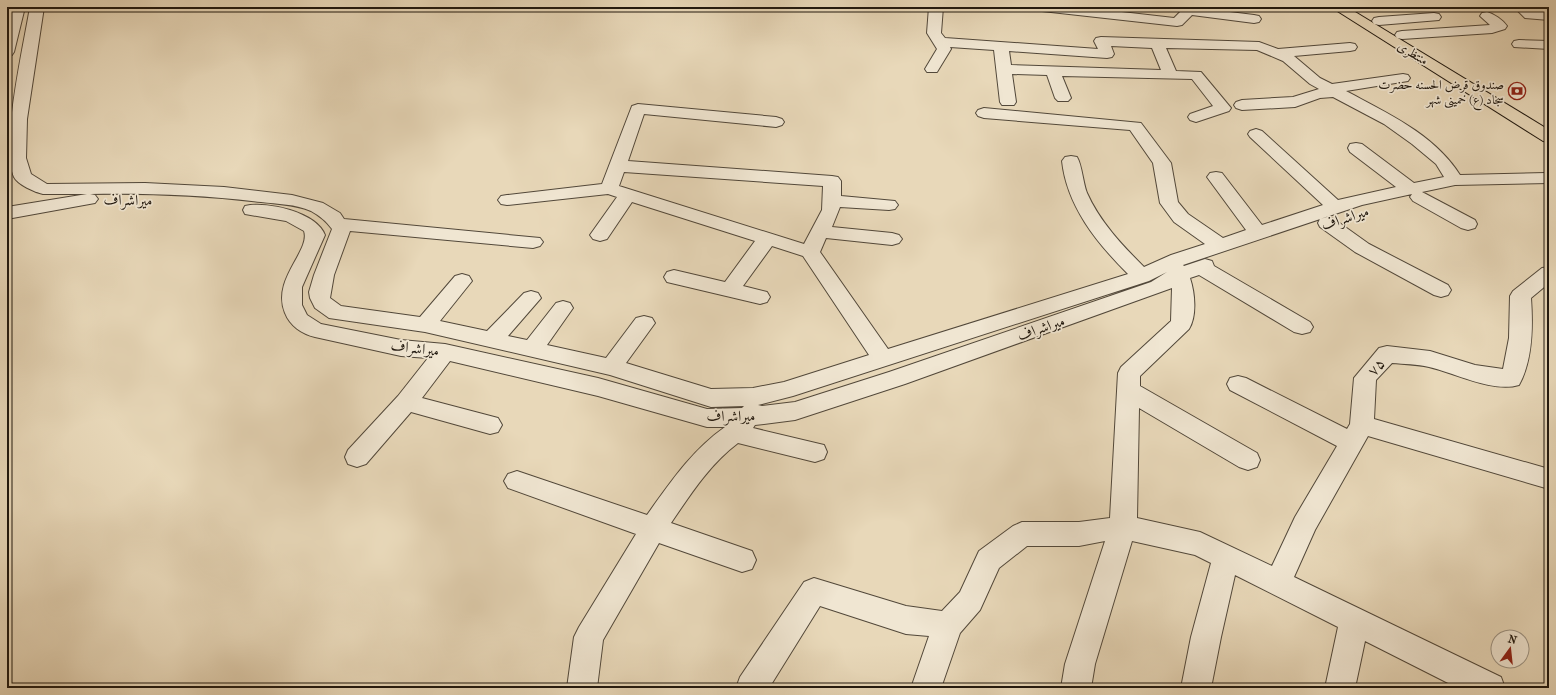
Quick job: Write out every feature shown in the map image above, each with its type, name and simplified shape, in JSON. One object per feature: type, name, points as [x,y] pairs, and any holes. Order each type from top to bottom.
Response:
[{"type":"main road","name":"منتظری","points":[[1338,7],[1503,102],[1549,124]]},
{"type":"main road","name":"منتظری","points":[[1356,7],[1402,35],[1503,102],[1549,137]]},
{"type":"street","points":[[16,170],[19,119],[37,7]]},
{"type":"street","points":[[932,69],[944,49],[934,33],[936,7]]},
{"type":"street","points":[[1042,7],[1079,9],[1177,22],[1189,12],[1252,13],[1259,46]]},
{"type":"street","points":[[1521,7],[1530,15],[1549,16]]},
{"type":"street","points":[[941,42],[1107,54],[1086,16],[1079,9]]},
{"type":"street","points":[[7,52],[14,15]]},
{"type":"street","points":[[1379,21],[1434,16]]},
{"type":"street","points":[[1402,35],[1492,29],[1500,26],[1488,16]]},
{"type":"street","points":[[1492,29],[1512,43],[1549,45]]},
{"type":"street","points":[[1101,41],[1157,44],[1259,46],[1277,53],[1288,58],[1315,80],[1390,121],[1418,140],[1443,161],[1455,180]]},
{"type":"street","points":[[1157,44],[1171,74]]},
{"type":"street","points":[[1001,46],[1008,102]]},
{"type":"street","points":[[1277,53],[1350,47]]},
{"type":"street","points":[[1004,69],[1196,75],[1223,108],[1196,117]]},
{"type":"street","points":[[1053,70],[1063,98]]},
{"type":"street","points":[[1242,105],[1295,102],[1332,90],[1403,78]]},
{"type":"street","points":[[609,189],[638,109],[776,122]]},
{"type":"street","points":[[984,114],[1135,126],[1162,164],[1169,203],[1181,218],[1220,245]]},
{"type":"street","points":[[1256,134],[1362,248],[1441,290]]},
{"type":"street","points":[[1356,148],[1414,193],[1468,224]]},
{"type":"street","points":[[1071,161],[1074,184],[1088,213],[1110,244],[1142,276]]},
{"type":"street","points":[[618,166],[832,181],[831,210],[810,252]]},
{"type":"street","name":"میراشراف","points":[[16,170],[42,189],[145,188],[224,192],[292,200],[317,207],[334,217],[341,229],[320,283],[320,297],[324,306],[336,313],[425,326],[611,367],[711,398],[749,415],[883,359],[1142,276],[1184,268],[1270,244],[1331,215]]},
{"type":"street","points":[[1216,177],[1258,233]]},
{"type":"street","name":"میراشراف","points":[[7,213],[88,199],[136,198],[210,204],[277,213],[297,219],[309,225],[313,229],[315,235],[292,287],[292,305],[298,318],[315,330],[401,348],[445,352],[598,387],[707,418],[795,411],[897,378],[1158,287],[1220,245],[1258,233],[1331,215],[1376,208],[1414,193],[1455,180],[1548,177]]},
{"type":"street","name":"میراشراف","points":[[1414,193],[1465,188],[1504,187],[1528,184],[1548,177]]},
{"type":"street","points":[[507,200],[609,189],[810,252],[883,359]]},
{"type":"street","points":[[600,235],[628,195]]},
{"type":"street","points":[[832,201],[889,205]]},
{"type":"street","points":[[338,224],[533,242]]},
{"type":"street","points":[[820,232],[892,239]]},
{"type":"street","points":[[731,289],[767,238]]},
{"type":"street","points":[[1076,688],[1080,664],[1123,527],[1129,373],[1181,324],[1184,292],[1184,268],[1302,327]]},
{"type":"street","name":"۷۵","points":[[1278,582],[1304,525],[1357,433],[1365,378],[1387,354],[1430,359],[1474,373],[1511,379],[1518,358],[1523,325],[1520,296],[1549,273]]},
{"type":"street","points":[[674,277],[731,289],[760,297]]},
{"type":"street","points":[[425,326],[462,282]]},
{"type":"street","points":[[497,364],[512,344],[531,298]]},
{"type":"street","points":[[512,344],[563,308]]},
{"type":"street","points":[[611,367],[644,323]]},
{"type":"street","points":[[357,457],[406,402],[445,352]]},
{"type":"street","points":[[1238,384],[1357,433],[1549,479]]},
{"type":"street","points":[[1128,390],[1248,460]]},
{"type":"street","points":[[406,402],[490,425]]},
{"type":"street","points":[[582,688],[589,637],[637,558],[653,528],[681,487],[715,447],[749,415],[815,452]]},
{"type":"street","points":[[517,481],[742,560]]},
{"type":"street","points":[[926,688],[948,626],[970,601],[990,560],[1022,534],[1079,534],[1123,527],[1200,544],[1490,688]]},
{"type":"street","points":[[1196,688],[1206,637],[1226,557]]},
{"type":"street","points":[[751,688],[814,591],[906,620],[948,626]]},
{"type":"street","points":[[1340,688],[1354,620]]},
{"type":"place","name":"صندوق قرض الحسنه حضرت سجاد (ع) خمینی شهر","points":[[1517,91]]}]
